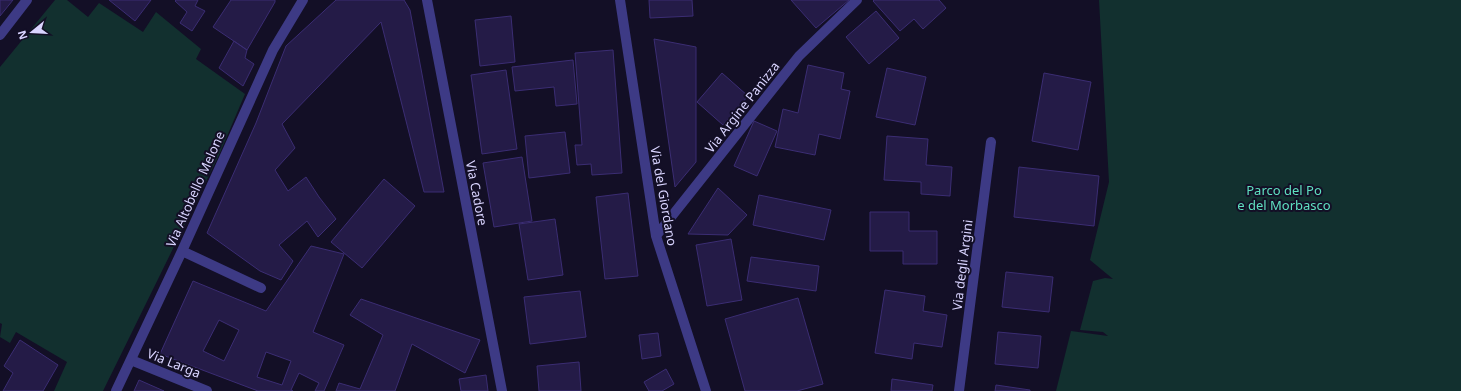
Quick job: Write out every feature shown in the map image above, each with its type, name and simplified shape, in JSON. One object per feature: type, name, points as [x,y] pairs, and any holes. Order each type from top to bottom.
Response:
[{"type":"street","points":[[0,35],[27,0]]},
{"type":"street","name":"Via Altobello Melone","points":[[116,391],[182,251],[273,50],[303,0]]},
{"type":"street","name":"Via Cadore","points":[[427,0],[502,391]]},
{"type":"street","name":"Via del Giordano","points":[[620,0],[656,236],[706,391]]},
{"type":"street","name":"Via Argine Panizza","points":[[656,236],[799,56],[857,0]]},
{"type":"street","name":"Via degli Argini","points":[[959,391],[991,142]]},
{"type":"street","points":[[182,251],[261,288]]},
{"type":"street","name":"Via Larga","points":[[131,360],[207,391]]},
{"type":"green space","points":[[55,0],[67,0],[88,17],[99,3],[143,32],[156,12],[201,49],[196,59],[245,94],[219,155],[103,391],[54,391],[67,362],[16,332],[10,343],[0,337],[2,324],[0,323],[0,67]]},
{"type":"green space","name":"Parco del Po e del Morbasco","points":[[1099,0],[1461,0],[1461,391],[1056,391],[1071,331],[1108,336],[1103,332],[1080,330],[1093,281],[1105,278],[1113,279],[1090,260],[1109,182]]},
{"type":"building","points":[[0,0],[13,0],[0,16]]},
{"type":"building","points":[[109,0],[151,0],[135,21]]},
{"type":"building","points":[[198,0],[195,6],[205,11],[192,31],[180,23],[187,12],[175,1]]},
{"type":"building","points":[[231,0],[275,0],[247,50],[213,27]]},
{"type":"building","points":[[336,0],[404,0],[410,10],[444,192],[424,192],[381,22],[282,124],[295,148],[275,170],[288,191],[306,177],[336,219],[318,237],[307,221],[279,245],[293,261],[281,280],[260,271],[207,233],[256,123],[286,46]]},
{"type":"building","points":[[649,0],[692,0],[693,16],[650,18]]},
{"type":"building","points":[[791,0],[849,0],[816,28]]},
{"type":"building","points":[[939,0],[946,8],[923,29],[914,19],[900,31],[873,1]]},
{"type":"building","points":[[876,11],[899,38],[869,64],[846,37]]},
{"type":"building","points":[[511,16],[515,62],[480,66],[475,20]]},
{"type":"building","points":[[654,39],[696,47],[696,162],[675,187]]},
{"type":"building","points":[[234,41],[247,50],[245,58],[254,64],[243,86],[219,68]]},
{"type":"building","points":[[613,50],[622,173],[592,175],[591,164],[577,165],[575,145],[582,145],[575,53]]},
{"type":"building","points":[[573,60],[577,104],[556,106],[554,87],[515,91],[512,67]]},
{"type":"building","points":[[808,65],[844,73],[841,89],[850,91],[840,139],[819,134],[815,155],[775,147],[783,109],[798,113]]},
{"type":"building","points":[[887,68],[926,77],[915,125],[876,117]]},
{"type":"building","points":[[506,70],[517,149],[482,154],[471,75]]},
{"type":"building","points":[[722,73],[748,96],[723,125],[697,102]]},
{"type":"building","points":[[1044,73],[1091,82],[1078,150],[1032,141]]},
{"type":"building","points":[[754,121],[777,131],[757,176],[734,166]]},
{"type":"building","points":[[565,132],[570,173],[529,178],[525,136]]},
{"type":"building","points":[[887,136],[928,139],[926,165],[952,167],[950,196],[921,194],[921,182],[884,180]]},
{"type":"building","points":[[522,157],[532,221],[494,227],[483,163]]},
{"type":"building","points":[[1019,167],[1099,176],[1094,226],[1014,217]]},
{"type":"building","points":[[384,179],[415,206],[362,268],[331,242]]},
{"type":"building","points":[[718,188],[747,215],[728,235],[688,234]]},
{"type":"building","points":[[628,193],[638,276],[605,279],[596,197]]},
{"type":"building","points":[[759,195],[831,210],[824,240],[753,225]]},
{"type":"building","points":[[870,212],[909,212],[909,231],[937,231],[937,264],[903,264],[903,251],[870,251]]},
{"type":"building","points":[[555,219],[563,275],[528,280],[519,224]]},
{"type":"building","points":[[731,239],[742,300],[707,306],[696,245]]},
{"type":"building","points":[[311,246],[344,254],[313,332],[344,345],[324,391],[315,391],[319,383],[299,373],[291,390],[293,391],[258,391],[160,354],[193,281],[266,311]],"holes":[[[219,320],[239,330],[224,361],[203,351]],[[266,352],[291,361],[282,385],[257,377]]]},
{"type":"building","points":[[751,257],[819,266],[816,291],[747,281]]},
{"type":"building","points":[[1006,272],[1053,277],[1049,312],[1002,307]]},
{"type":"building","points":[[885,290],[925,296],[923,311],[947,315],[942,347],[914,343],[912,359],[875,353]]},
{"type":"building","points":[[580,291],[586,337],[530,344],[524,297]]},
{"type":"building","points":[[798,298],[823,384],[797,391],[745,391],[725,319]]},
{"type":"building","points":[[361,299],[480,340],[465,373],[412,344],[395,391],[336,391],[339,383],[360,389],[383,335],[350,315]]},
{"type":"building","points":[[998,332],[1041,336],[1038,368],[995,364]]},
{"type":"building","points":[[658,333],[661,356],[642,359],[639,335]]},
{"type":"building","points":[[20,340],[58,365],[43,391],[3,391],[13,373],[4,366]]},
{"type":"building","points":[[579,362],[581,391],[539,391],[537,366]]},
{"type":"building","points":[[666,369],[674,384],[662,391],[649,391],[644,382]]},
{"type":"building","points":[[486,375],[488,391],[461,391],[459,379]]},
{"type":"building","points":[[892,379],[933,385],[932,391],[891,391]]},
{"type":"building","points":[[139,380],[164,391],[134,391]]},
{"type":"building","points":[[996,385],[1030,390],[1030,391],[995,391]]}]
